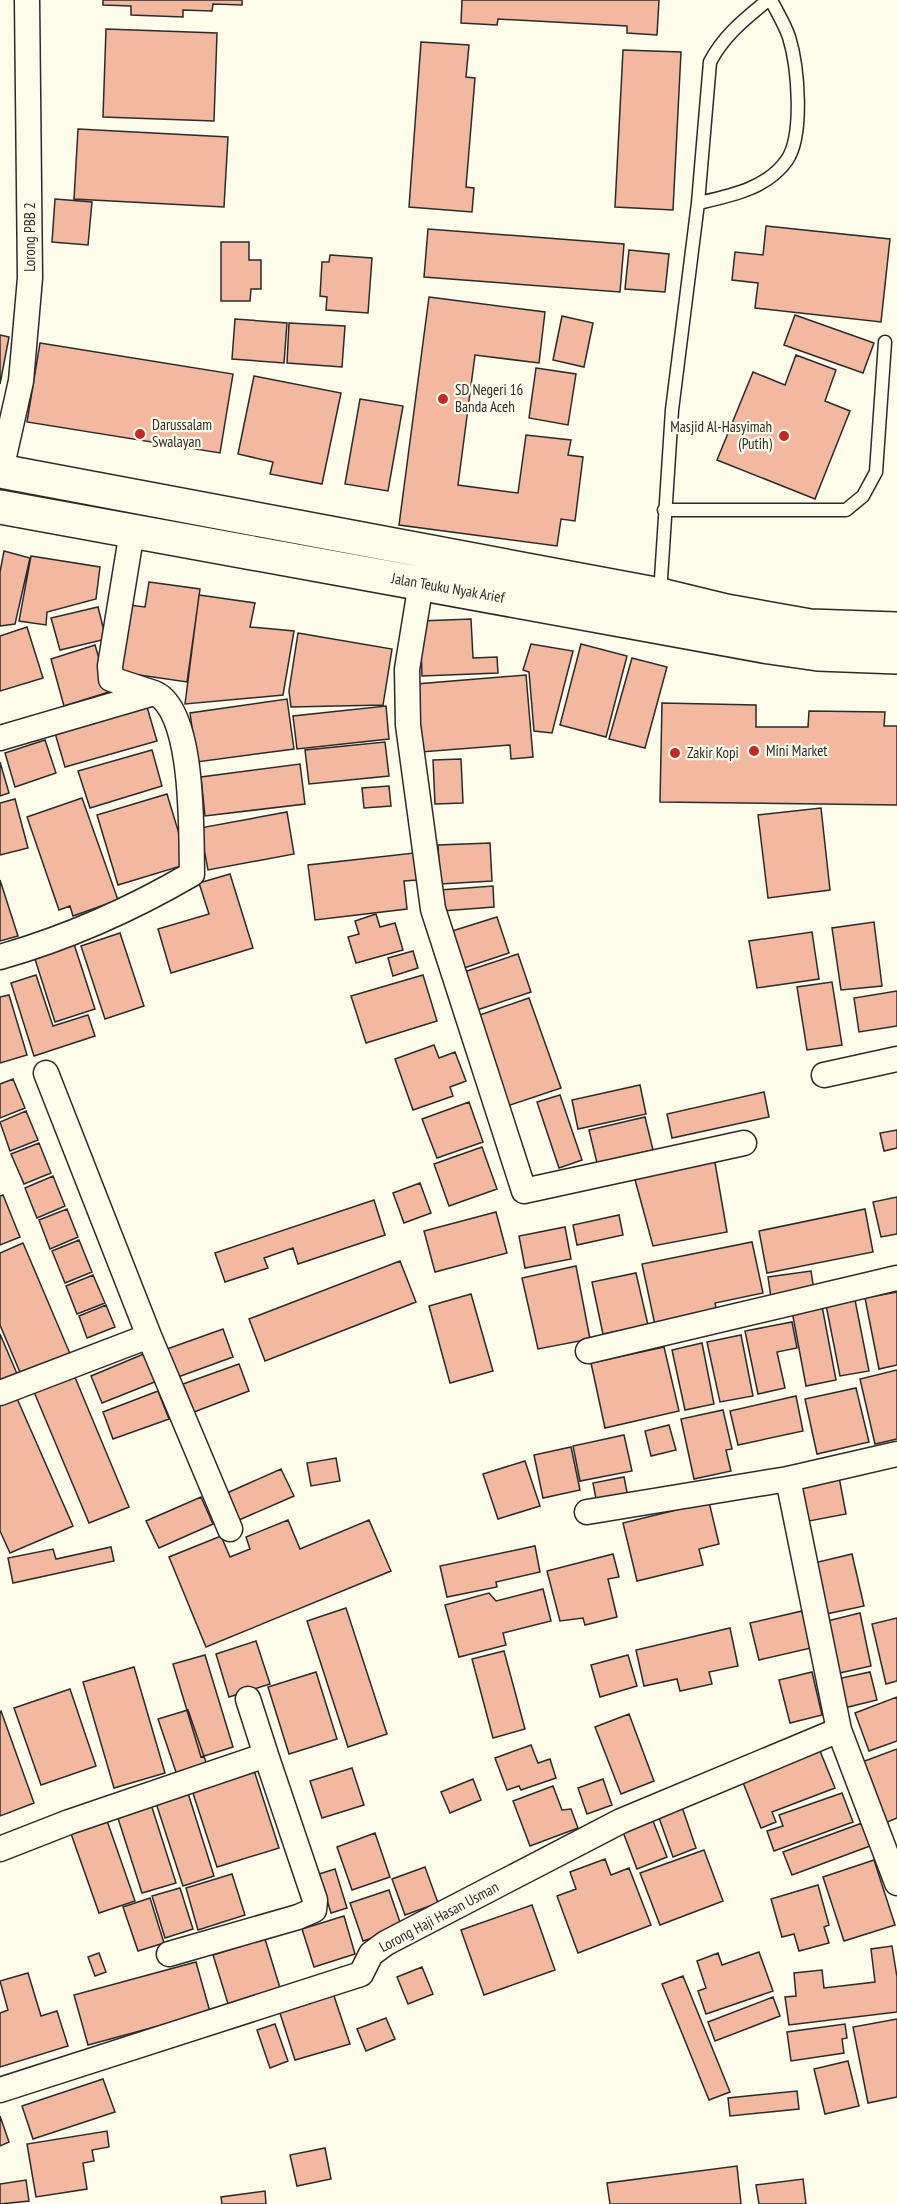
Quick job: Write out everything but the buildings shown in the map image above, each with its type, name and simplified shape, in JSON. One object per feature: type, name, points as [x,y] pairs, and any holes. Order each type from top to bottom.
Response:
[{"type":"main road","name":"Jalan Teuku Nyak Arief","points":[[0,472],[660,595],[726,611],[814,640]]},
{"type":"main road","name":"Jalan Teuku Nyak Arief","points":[[0,507],[421,583],[814,640],[897,657]]},
{"type":"main road","points":[[814,640],[897,614]]},
{"type":"main road","points":[[814,640],[897,629]]},
{"type":"main road","points":[[814,640],[897,670]]},
{"type":"street","name":"Lorong PBB 2","points":[[0,472],[21,381],[30,278],[27,0]]},
{"type":"street","points":[[0,957],[77,930],[156,895],[192,874],[191,807],[179,723],[164,697],[111,679],[110,666],[132,531]]},
{"type":"street","points":[[421,583],[407,669],[408,725],[433,909],[524,1191],[744,1143]]},
{"type":"street","points":[[0,738],[154,693]]},
{"type":"street","points":[[824,1075],[897,1059]]},
{"type":"street","points":[[46,1073],[149,1336],[230,1529]]},
{"type":"street","points":[[588,1351],[897,1278]]},
{"type":"street","points":[[0,1393],[149,1336]]},
{"type":"street","points":[[587,1512],[788,1479],[897,1454]]},
{"type":"street","points":[[788,1479],[839,1730],[888,1836],[897,1883]]},
{"type":"street","points":[[169,1954],[298,1917],[314,1910],[315,1899],[248,1699]]},
{"type":"street","name":"Lorong Haji Hasan Usman","points":[[0,2090],[361,1974],[371,1954],[386,1943],[621,1821],[839,1730]]},
{"type":"street","points":[[0,1849],[69,1821],[266,1755]]},
{"type":"lane","points":[[660,595],[672,410],[698,203],[710,62],[719,44],[731,31],[769,0],[789,36],[795,61],[796,138],[787,160],[772,175],[743,193],[698,203]]},
{"type":"lane","points":[[664,510],[846,510],[855,504],[867,490],[876,472],[885,342]]},
{"type":"place","name":"SD Negeri 16 Banda Aceh","points":[[443,399]]},
{"type":"place","name":"Darussalam Swalayan","points":[[140,434]]},
{"type":"place","name":"Masjid Al-Hasyimah (Putih)","points":[[784,436]]},
{"type":"place","name":"Mini Market","points":[[754,751]]},
{"type":"place","name":"Zakir Kopi","points":[[675,753]]}]
